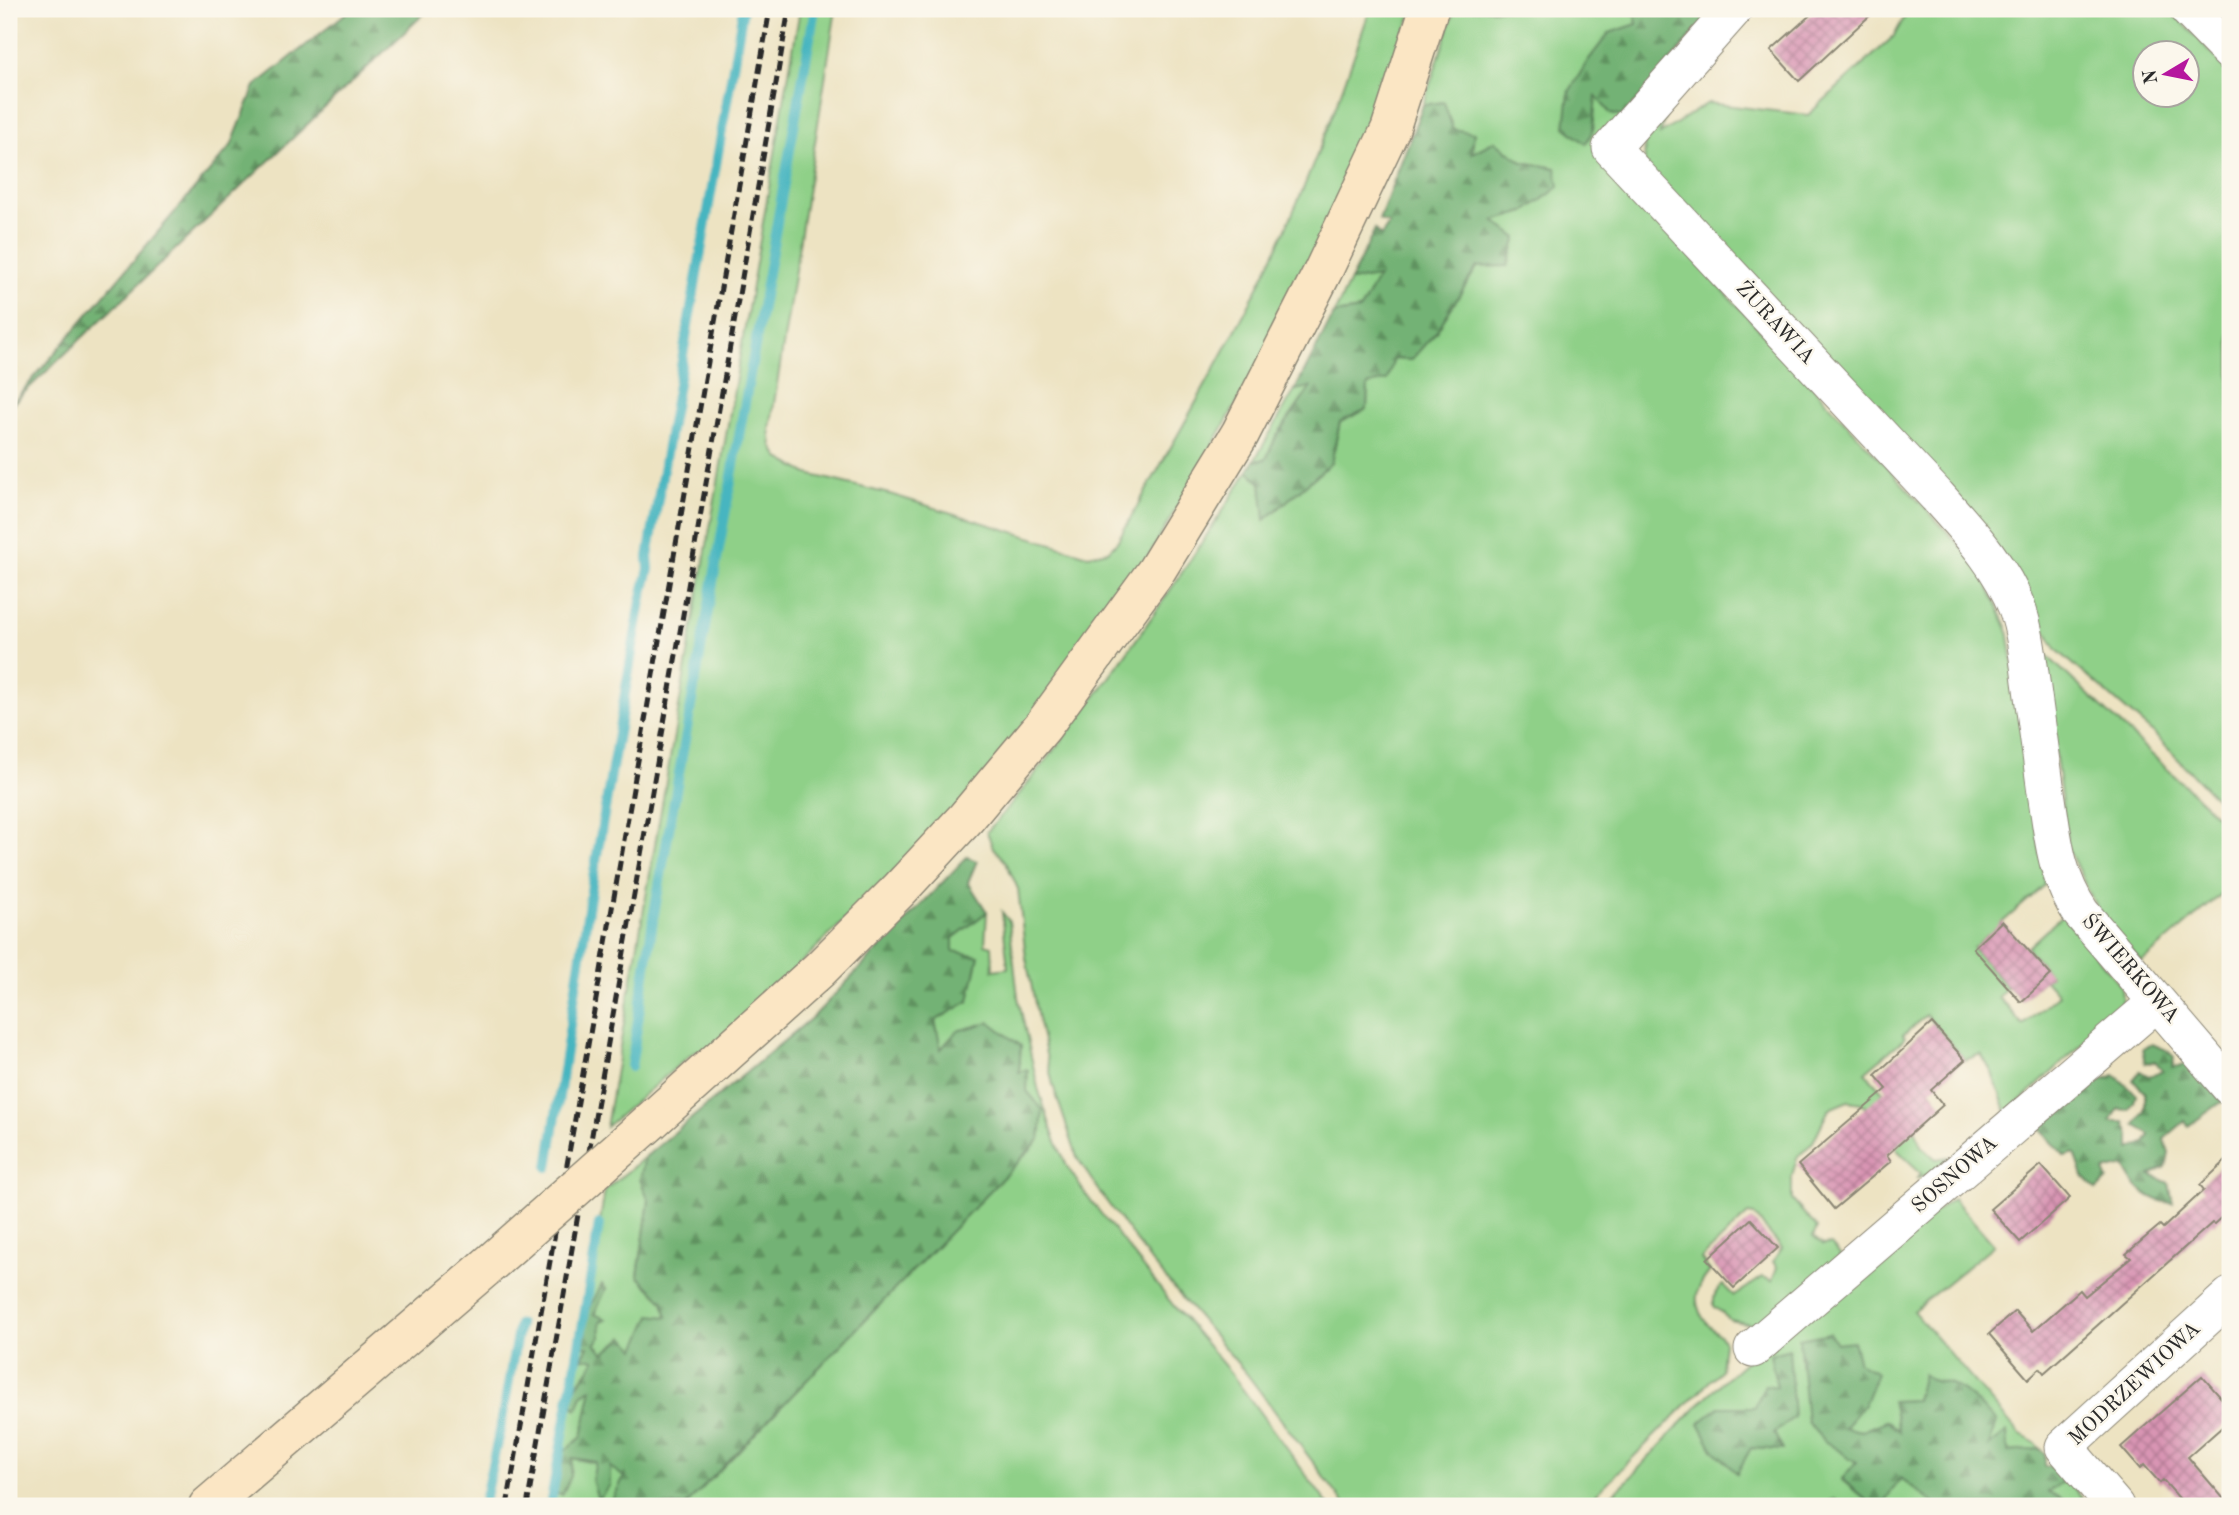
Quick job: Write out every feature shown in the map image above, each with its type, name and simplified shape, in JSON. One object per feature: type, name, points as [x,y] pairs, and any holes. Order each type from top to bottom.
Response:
[{"type":"main road","points":[[208,1506],[484,1269],[819,970],[966,818],[1043,726],[1156,571],[1240,434],[1324,271],[1390,130],[1429,9]]},
{"type":"street","name":"ŻURAWIA","points":[[1734,9],[1611,148],[1969,533],[2001,575],[2018,610],[2027,655]]},
{"type":"street","points":[[2188,9],[2230,52]]},
{"type":"street","name":"ŚWIERKOWA","points":[[2027,655],[2053,839],[2061,876],[2069,895],[2081,913],[2230,1087]]},
{"type":"street","name":"SOSNOWA","points":[[1753,1349],[2157,1002]]},
{"type":"street","name":"MODRZEWIOWA","points":[[2115,1506],[2064,1447],[2230,1296]]},
{"type":"green space","points":[[351,9],[429,9],[10,406],[231,146],[255,86]]},
{"type":"green space","points":[[800,9],[836,9],[770,429],[772,446],[779,458],[808,474],[893,495],[1088,555],[1108,551],[1117,542],[1244,314],[1307,181],[1370,9],[1413,9],[1387,89],[1293,306],[1150,554],[1036,715],[945,822],[711,1051],[694,1052],[606,1127]]},
{"type":"green space","points":[[1455,9],[1624,9],[1635,15],[1638,24],[1609,33],[1587,62],[1593,130],[1595,95],[1611,114],[1624,117],[1594,151],[1979,566],[2008,629],[2045,885],[1973,948],[2007,987],[1998,997],[2023,1025],[2058,995],[2045,980],[2050,975],[2027,948],[2063,915],[2121,986],[2120,1010],[2007,1113],[1992,1073],[1981,1054],[1965,1060],[1926,1015],[1903,1035],[1905,1038],[1865,1072],[1915,1128],[1921,1146],[1936,1159],[1948,1157],[1933,1174],[1918,1177],[1921,1173],[1892,1145],[1886,1126],[1861,1103],[1848,1101],[1829,1109],[1813,1142],[1797,1158],[1792,1176],[1792,1200],[1817,1228],[1813,1237],[1823,1245],[1831,1244],[1842,1257],[1756,1325],[1730,1320],[1714,1306],[1715,1294],[1723,1285],[1734,1296],[1763,1277],[1772,1281],[1777,1267],[1773,1262],[1782,1248],[1754,1215],[1748,1214],[1701,1259],[1710,1271],[1698,1291],[1697,1304],[1703,1318],[1724,1342],[1721,1370],[1584,1506],[1346,1506],[1246,1373],[1154,1265],[1077,1157],[1053,1085],[1038,1019],[1026,958],[1018,889],[1006,862],[993,848],[987,832],[1092,701],[1187,565],[1248,471],[1261,482],[1266,519],[1331,463],[1340,422],[1367,409],[1368,385],[1394,359],[1411,360],[1436,332],[1477,267],[1493,221],[1525,212],[1556,168],[1522,162],[1495,141],[1472,154],[1453,129],[1443,102],[1423,105]]},
{"type":"green space","points":[[1624,9],[1714,9],[1624,117],[1611,114],[1596,96],[1593,130],[1586,144],[1565,127],[1569,92],[1609,33],[1637,24],[1635,15]]},
{"type":"green space","points":[[1909,9],[2170,9],[2197,38],[2130,38],[2130,108],[2200,108],[2200,41],[2230,73],[2230,813],[2154,734],[2057,650],[1987,532],[1645,168],[1644,134],[1668,106],[1660,134],[1708,103],[1808,115],[1894,36]]},
{"type":"green space","points":[[1444,102],[1453,129],[1474,133],[1472,153],[1495,141],[1522,162],[1556,168],[1559,187],[1525,212],[1494,221],[1517,238],[1508,266],[1477,267],[1436,332],[1411,360],[1394,359],[1387,380],[1368,385],[1367,409],[1340,422],[1331,463],[1265,520],[1261,483],[1248,471],[1254,461],[1266,459],[1276,437],[1311,387],[1295,390],[1334,314],[1360,310],[1378,277],[1350,281],[1375,229],[1381,236],[1389,224],[1379,220],[1423,105]]},
{"type":"green space","points":[[1378,277],[1360,310],[1334,314],[1350,281]]},
{"type":"green space","points":[[1312,386],[1276,437],[1266,460],[1254,461],[1295,390]]},
{"type":"green space","points":[[2042,651],[2230,828],[2230,887],[2142,962],[2104,923],[2068,849]]},
{"type":"green space","points":[[967,857],[977,861],[968,882],[987,912],[953,938],[953,951],[979,956],[969,1001],[935,1021],[941,1049],[957,1031],[990,1022],[1021,1046],[1019,1072],[1028,1070],[1027,1091],[1043,1110],[1040,1139],[685,1506],[609,1506],[624,1477],[610,1467],[610,1485],[598,1500],[592,1480],[596,1462],[572,1458],[571,1476],[562,1495],[553,1493],[559,1455],[582,1437],[592,1388],[582,1395],[577,1409],[569,1402],[595,1359],[582,1359],[588,1346],[583,1346],[584,1319],[602,1284],[606,1289],[594,1314],[606,1319],[600,1322],[601,1337],[595,1344],[604,1353],[624,1337],[636,1349],[651,1315],[667,1317],[663,1301],[638,1276],[649,1201],[640,1179],[645,1157],[815,1015]]},
{"type":"green space","points":[[987,912],[985,944],[992,946],[993,970],[1008,968],[1002,912],[1009,921],[1018,997],[1038,1088],[1067,1166],[1084,1192],[1173,1305],[1230,1372],[1329,1506],[685,1506],[1040,1139],[1042,1110],[1027,1091],[1027,1071],[1018,1073],[941,1050],[935,1021],[969,1001],[953,951],[953,938]]},
{"type":"green space","points":[[2152,1044],[2167,1050],[2174,1057],[2172,1067],[2185,1065],[2223,1101],[2188,1126],[2185,1121],[2164,1139],[2169,1152],[2166,1167],[2150,1175],[2169,1183],[2173,1203],[2157,1200],[2143,1192],[2132,1180],[2125,1166],[2104,1171],[2108,1180],[2096,1190],[2083,1176],[2075,1153],[2065,1156],[2041,1130],[2042,1120],[2076,1077],[2101,1079],[2115,1075],[2136,1094],[2128,1110],[2118,1109],[2111,1122],[2125,1122],[2130,1135],[2130,1149],[2145,1143],[2150,1135],[2135,1125],[2145,1110],[2145,1092],[2133,1080],[2140,1071],[2149,1076],[2163,1071],[2155,1061],[2145,1063],[2142,1049]]},
{"type":"green space","points":[[645,1157],[640,1179],[649,1201],[638,1276],[663,1301],[667,1317],[636,1349],[604,1353],[595,1344],[601,1337],[600,1322],[605,1320],[594,1314],[606,1289],[602,1285],[583,1346],[589,1346],[582,1358],[595,1358],[572,1392],[605,1190]]},
{"type":"green space","points":[[1953,1198],[1994,1245],[1913,1311],[2019,1434],[2040,1449],[2008,1452],[2007,1433],[1988,1447],[1994,1432],[1923,1375],[1916,1400],[1900,1432],[1886,1421],[1862,1431],[1843,1428],[1864,1405],[1823,1440],[1857,1462],[1842,1480],[1873,1506],[1844,1506],[1834,1499],[1819,1506],[1599,1506],[1627,1481],[1707,1396],[1754,1354]],"holes":[[[1765,1385],[1778,1388],[1774,1433],[1782,1450],[1751,1448],[1719,1407],[1755,1407]]]},
{"type":"green space","points":[[1829,1333],[1836,1343],[1853,1341],[1859,1363],[1877,1373],[1864,1405],[1844,1428],[1862,1431],[1886,1421],[1899,1431],[1892,1401],[1916,1400],[1923,1374],[1932,1380],[1949,1383],[1959,1388],[1996,1421],[1989,1446],[2007,1432],[2008,1452],[2040,1449],[2045,1454],[2045,1466],[2052,1465],[2066,1479],[2048,1492],[2063,1500],[2065,1506],[1937,1506],[1901,1478],[1881,1506],[1873,1506],[1842,1479],[1856,1462],[1823,1440],[1807,1422],[1799,1339]]},
{"type":"green space","points":[[1789,1349],[1794,1417],[1774,1433],[1783,1450],[1751,1448],[1737,1473],[1713,1449],[1699,1423],[1719,1407],[1755,1407],[1765,1385],[1777,1387],[1770,1355]]},
{"type":"green space","points":[[593,1387],[582,1437],[559,1455],[569,1402],[577,1409],[582,1395]]},
{"type":"green space","points":[[571,1458],[610,1466],[624,1477],[609,1506],[550,1506],[553,1493],[562,1495]]},
{"type":"green space","points":[[1901,1478],[1937,1506],[1881,1506]]},
{"type":"green space","points":[[2066,1479],[2089,1506],[2065,1506],[2062,1500],[2048,1491]]},
{"type":"building","points":[[1817,9],[1877,9],[1799,81],[1771,50]]},
{"type":"building","points":[[2002,921],[2051,975],[2021,1002],[1973,948]]},
{"type":"building","points":[[1932,1023],[1965,1060],[1931,1090],[1943,1105],[1887,1155],[1891,1161],[1834,1209],[1798,1165],[1887,1089],[1875,1075]]},
{"type":"building","points":[[2230,1157],[2230,1220],[2225,1214],[2212,1223],[2044,1373],[2040,1368],[2028,1379],[1989,1334],[2015,1311],[2033,1331],[2080,1290],[2085,1296],[2131,1258],[2126,1254],[2160,1225],[2163,1228],[2204,1190],[2200,1185]]},
{"type":"building","points":[[2041,1165],[2070,1198],[2020,1242],[1990,1209]]},
{"type":"building","points":[[1751,1219],[1778,1248],[1734,1288],[1707,1259]]},
{"type":"building","points":[[2202,1376],[2230,1408],[2230,1420],[2188,1457],[2230,1506],[2186,1506],[2163,1480],[2160,1483],[2144,1465],[2140,1469],[2121,1447]]},
{"type":"waterway","points":[[548,1167],[592,884],[641,601],[649,569],[648,557],[743,9]]},
{"type":"waterway","points":[[631,1067],[654,914],[815,9]]},
{"type":"waterway","points":[[550,1506],[599,1224]]},
{"type":"waterway","points":[[483,1506],[519,1324]]},
{"type":"railway","points":[[507,1506],[770,9]]},
{"type":"railway","points":[[527,1506],[789,9]]}]
